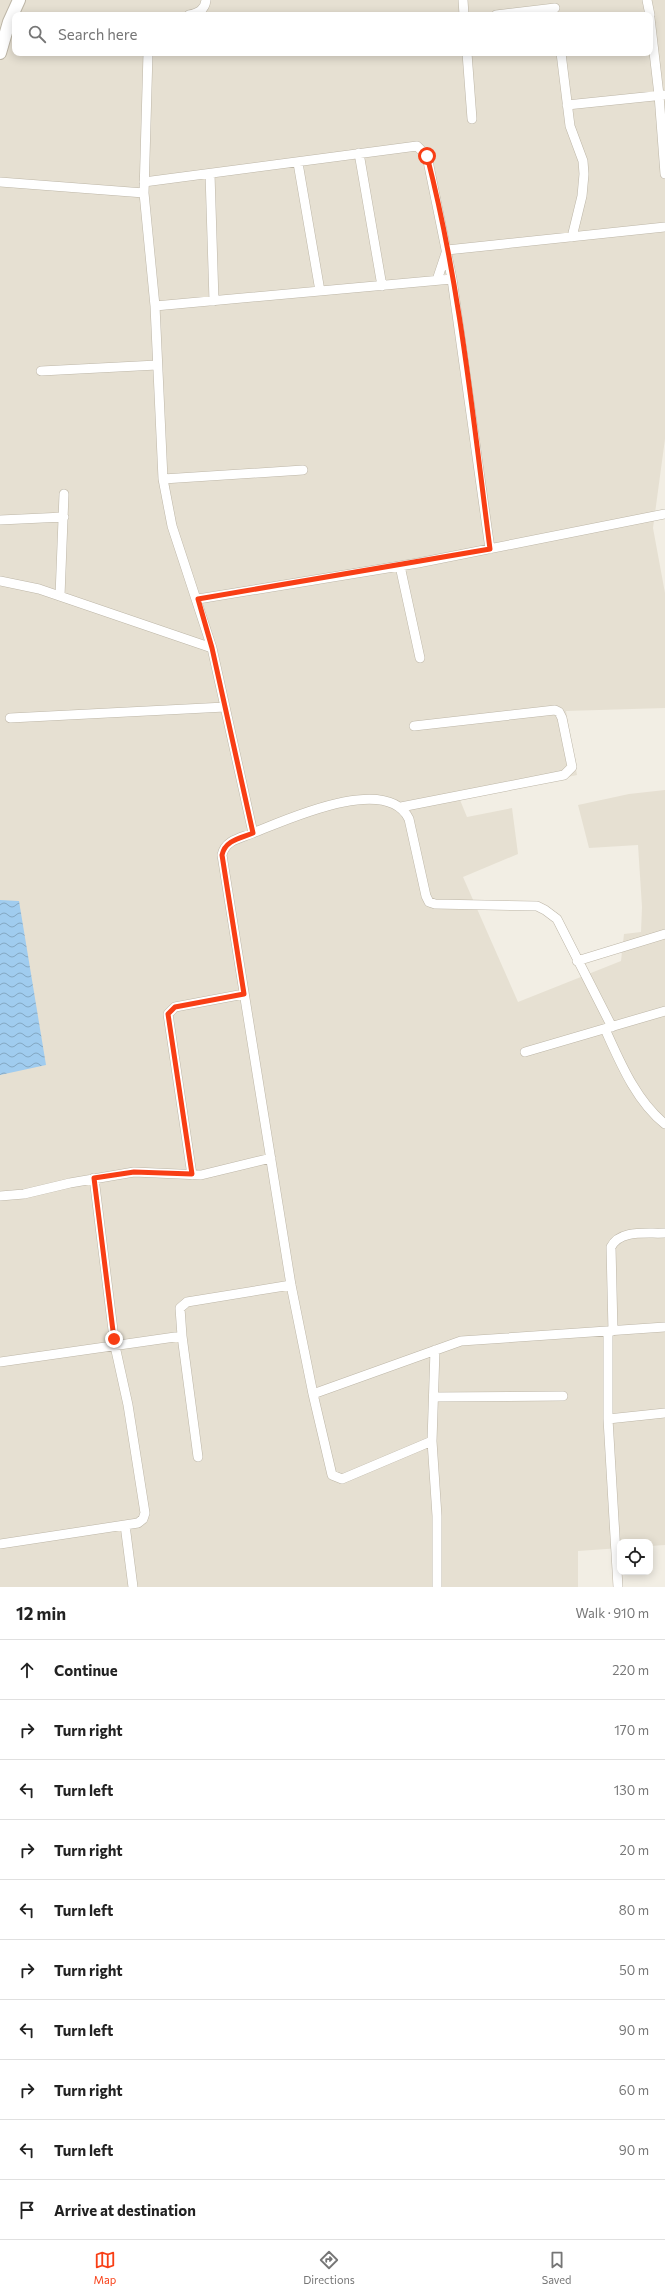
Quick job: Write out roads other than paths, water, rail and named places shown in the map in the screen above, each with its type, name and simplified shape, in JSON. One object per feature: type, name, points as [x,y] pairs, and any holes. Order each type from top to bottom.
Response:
[{"type":"street","points":[[15,12],[19,0]]},
{"type":"street","points":[[198,12],[205,6],[206,0]]},
{"type":"street","points":[[463,0],[464,12]]},
{"type":"street","points":[[647,0],[649,12]]},
{"type":"street","points":[[521,12],[555,8]]},
{"type":"street","points":[[0,53],[12,20]]},
{"type":"street","points":[[653,37],[662,95],[665,174]]},
{"type":"street","points":[[148,56],[144,193],[155,306],[163,479],[172,526],[198,599],[212,648],[253,833]]},
{"type":"street","points":[[467,56],[472,119]]},
{"type":"street","points":[[562,56],[570,126],[583,161],[584,174],[582,196],[572,237]]},
{"type":"street","points":[[567,105],[662,95]]},
{"type":"street","points":[[144,182],[298,163],[359,153],[417,146],[422,149],[427,156],[432,175],[452,279],[490,549]]},
{"type":"street","points":[[359,153],[382,286]]},
{"type":"street","points":[[298,163],[320,291]]},
{"type":"street","points":[[210,174],[214,301]]},
{"type":"street","points":[[0,182],[144,193]]},
{"type":"street","points":[[446,250],[665,227]]},
{"type":"street","points":[[437,280],[446,250]]},
{"type":"street","points":[[155,306],[452,279]]},
{"type":"street","points":[[41,371],[157,365]]},
{"type":"street","points":[[163,479],[303,470]]},
{"type":"street","points":[[60,596],[64,494]]},
{"type":"street","points":[[198,599],[400,566],[665,514]]},
{"type":"street","points":[[0,520],[64,517]]},
{"type":"street","points":[[400,566],[420,658]]},
{"type":"street","points":[[0,581],[39,589],[212,648]]},
{"type":"street","points":[[10,718],[225,707]]},
{"type":"street","points":[[401,807],[564,775],[572,768],[562,718],[560,712],[555,710],[414,726]]},
{"type":"street","points":[[432,1441],[342,1479],[335,1478],[332,1474],[313,1394],[291,1285],[222,855],[224,847],[228,843],[312,809],[366,799],[396,804],[401,807],[409,819],[426,896],[429,902],[435,904],[537,906],[552,914],[557,919],[609,1028],[625,1073],[640,1096],[665,1124]]},
{"type":"street","points":[[577,960],[665,934]]},
{"type":"street","points":[[192,1174],[168,1014],[175,1007],[244,994]]},
{"type":"street","points":[[525,1052],[665,1011]]},
{"type":"street","points":[[0,1196],[24,1194],[94,1178],[134,1172],[201,1175],[271,1158]]},
{"type":"street","points":[[0,1544],[138,1523],[143,1519],[145,1513],[128,1405],[116,1346],[94,1178]]},
{"type":"street","points":[[618,1587],[608,1418],[611,1331],[611,1247],[614,1240],[625,1235],[665,1233]]},
{"type":"street","points":[[198,1457],[182,1336],[180,1308],[187,1302],[291,1285]]},
{"type":"street","points":[[313,1394],[461,1341],[665,1327]]},
{"type":"street","points":[[0,1362],[182,1336]]},
{"type":"street","points":[[435,1350],[432,1441],[437,1516],[437,1587]]},
{"type":"street","points":[[434,1397],[563,1396]]},
{"type":"street","points":[[608,1418],[665,1413]]},
{"type":"street","points":[[125,1525],[133,1587]]},
{"type":"water","points":[[0,900],[19,901],[46,1065],[0,1075]]}]
